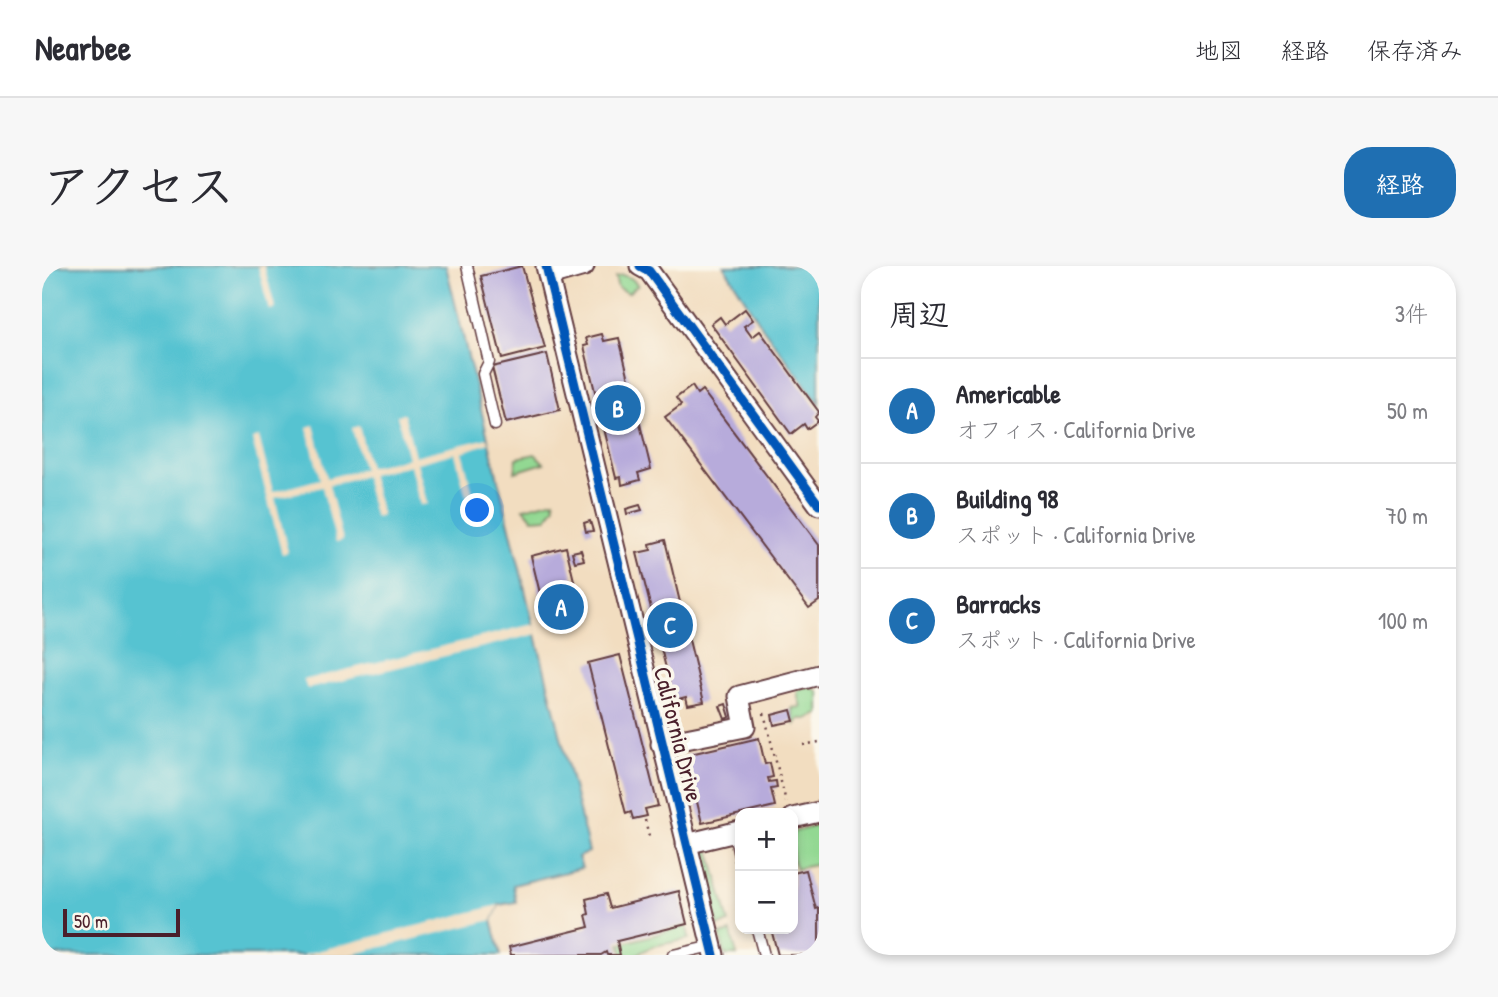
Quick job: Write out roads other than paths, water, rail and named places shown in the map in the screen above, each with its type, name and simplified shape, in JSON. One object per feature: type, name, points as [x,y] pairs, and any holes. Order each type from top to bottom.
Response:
[{"type":"street","name":"California Drive","points":[[584,266],[547,271],[713,950]]},
{"type":"street","points":[[640,266],[649,271],[819,505]]},
{"type":"street","points":[[661,744],[745,727],[739,696],[819,676]]},
{"type":"street","points":[[798,813],[819,812]]},
{"type":"street","points":[[686,844],[735,832]]},
{"type":"lane","points":[[467,266],[489,362],[483,374],[495,425]]},
{"type":"lane","points":[[758,934],[764,955]]},
{"type":"lane","points":[[673,955],[713,950]]},
{"type":"water","points":[[42,266],[446,266],[589,852],[578,857],[582,868],[513,885],[516,902],[499,905],[492,920],[501,955],[42,955]]},
{"type":"water","points":[[724,266],[819,266],[819,403],[763,328]]},
{"type":"place","name":"Building 98","points":[[618,408]]},
{"type":"place","name":"Americable","points":[[561,607]]},
{"type":"place","name":"Barracks","points":[[670,625]]}]
